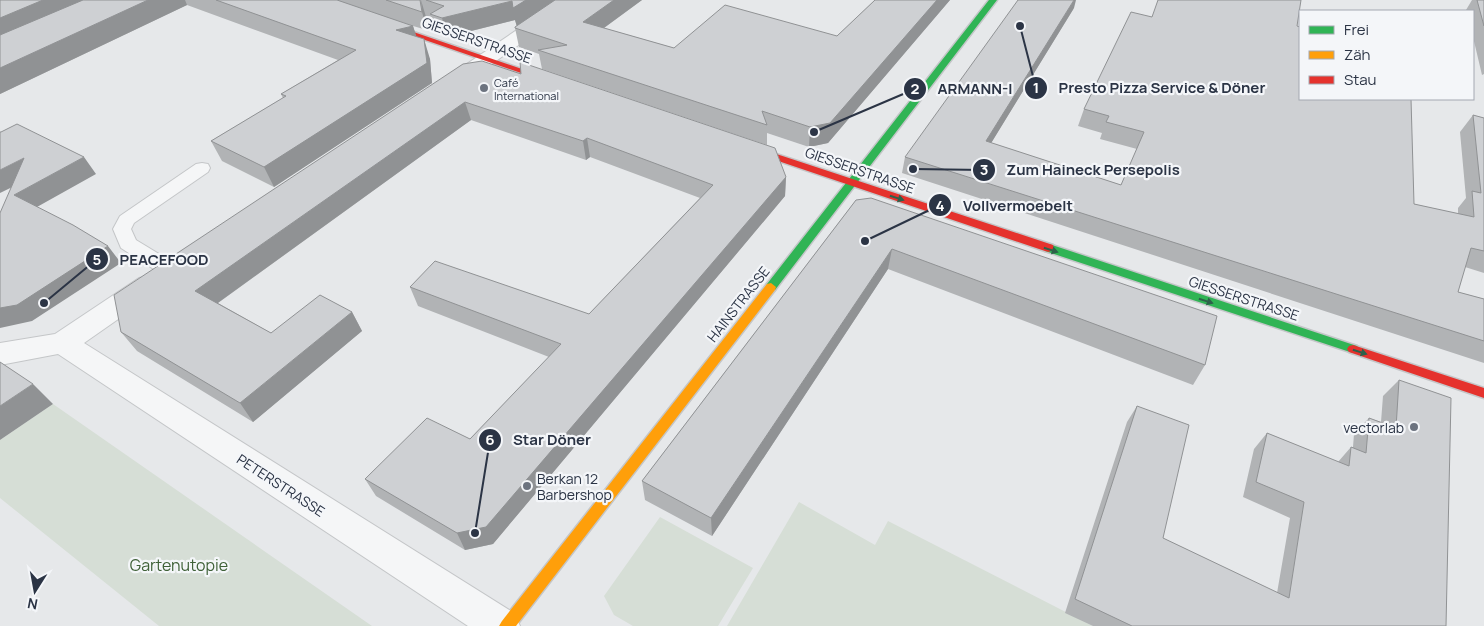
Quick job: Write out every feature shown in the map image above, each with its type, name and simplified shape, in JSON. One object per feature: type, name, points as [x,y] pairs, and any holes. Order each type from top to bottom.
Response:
[{"type":"street","name":"GIESSERSTRASSE","points":[[313,0],[571,88]]},
{"type":"street","points":[[446,86],[573,0]]},
{"type":"street","name":"HAINSTRASSE","points":[[507,626],[993,0]]},
{"type":"street","name":"GIESSERSTRASSE","points":[[730,142],[1484,393]]},
{"type":"street","points":[[0,354],[62,343],[179,265]]},
{"type":"street","name":"PETERSTRASSE","points":[[62,343],[501,626]]},
{"type":"lane","points":[[179,265],[128,244],[122,228],[126,220],[202,168]]},
{"type":"green space","name":"Gartenutopie","points":[[53,404],[372,626],[159,626],[0,498],[0,440]]},
{"type":"green space","points":[[799,502],[875,545],[888,521],[1093,626],[727,626]]},
{"type":"green space","points":[[660,517],[753,568],[718,626],[633,626],[614,615],[604,596]]},
{"type":"building","points":[[0,0],[43,0],[0,18]]},
{"type":"building","points":[[83,0],[148,0],[0,68],[0,35]]},
{"type":"building","points":[[216,0],[337,0],[413,26],[396,30],[424,39],[427,63],[264,167],[211,141],[286,96],[281,94],[356,50]]},
{"type":"building","points":[[386,0],[420,0],[422,12]]},
{"type":"building","points":[[426,0],[526,0],[513,8],[512,1],[442,18],[430,14],[444,6]]},
{"type":"building","points":[[555,0],[614,0],[583,22],[674,48],[725,5],[837,36],[875,0],[937,0],[830,123],[810,127],[762,111],[767,125],[538,50],[567,45],[515,27]]},
{"type":"building","points":[[1018,0],[1074,0],[986,141],[1121,185],[1144,132],[1106,122],[1109,116],[1084,109],[1131,12],[1152,17],[1158,0],[1301,0],[1297,26],[1299,27],[1299,100],[1411,100],[1414,204],[1474,217],[1472,191],[1481,193],[1473,115],[1484,118],[1484,251],[1471,248],[1458,292],[1484,299],[1484,341],[905,157]]},
{"type":"building","points":[[1477,0],[1484,0],[1484,26]]},
{"type":"building","points":[[482,61],[521,74],[520,62],[775,148],[786,177],[486,527],[457,533],[365,479],[427,418],[470,439],[561,344],[410,287],[435,261],[589,314],[713,185],[587,138],[583,141],[465,102],[195,291],[271,333],[320,295],[352,312],[240,403],[121,332],[114,295],[463,64]]},
{"type":"building","points":[[17,124],[84,157],[14,195],[73,225],[108,246],[17,305],[0,308],[0,213],[24,158],[0,170],[0,132]]},
{"type":"building","points":[[871,198],[1217,316],[1205,365],[892,249],[711,518],[642,481],[856,200]]},
{"type":"building","points":[[0,362],[33,384],[0,406]]},
{"type":"building","points":[[1399,380],[1451,398],[1446,626],[1132,626],[1075,599],[1137,406],[1189,425],[1163,538],[1289,598],[1304,502],[1256,482],[1267,433],[1349,466],[1351,447],[1366,453],[1369,418],[1396,428]]},
{"type":"traffic: fast","points":[[771,287],[993,0]]},
{"type":"traffic: fast","points":[[1049,248],[1353,349]]},
{"type":"traffic: slow","points":[[507,626],[771,287]]},
{"type":"traffic: jam","points":[[313,0],[556,82]]},
{"type":"traffic: jam","points":[[743,146],[1049,248]]},
{"type":"traffic: jam","points":[[1353,349],[1484,393]]},
{"type":"place","name":"Presto Pizza Service & Döner","points":[[1020,26]]},
{"type":"place","name":"Café International","points":[[484,88]]},
{"type":"place","name":"ARMANN-I","points":[[814,132]]},
{"type":"place","name":"Zum Haineck Persepolis","points":[[913,169]]},
{"type":"place","name":"Vollvermoebelt","points":[[865,241]]},
{"type":"place","name":"PEACEFOOD","points":[[44,303]]},
{"type":"place","name":"vectorlab","points":[[1414,427]]},
{"type":"place","name":"Berkan 12 Barbershop","points":[[527,486]]},
{"type":"place","name":"Star Döner","points":[[475,533]]}]
